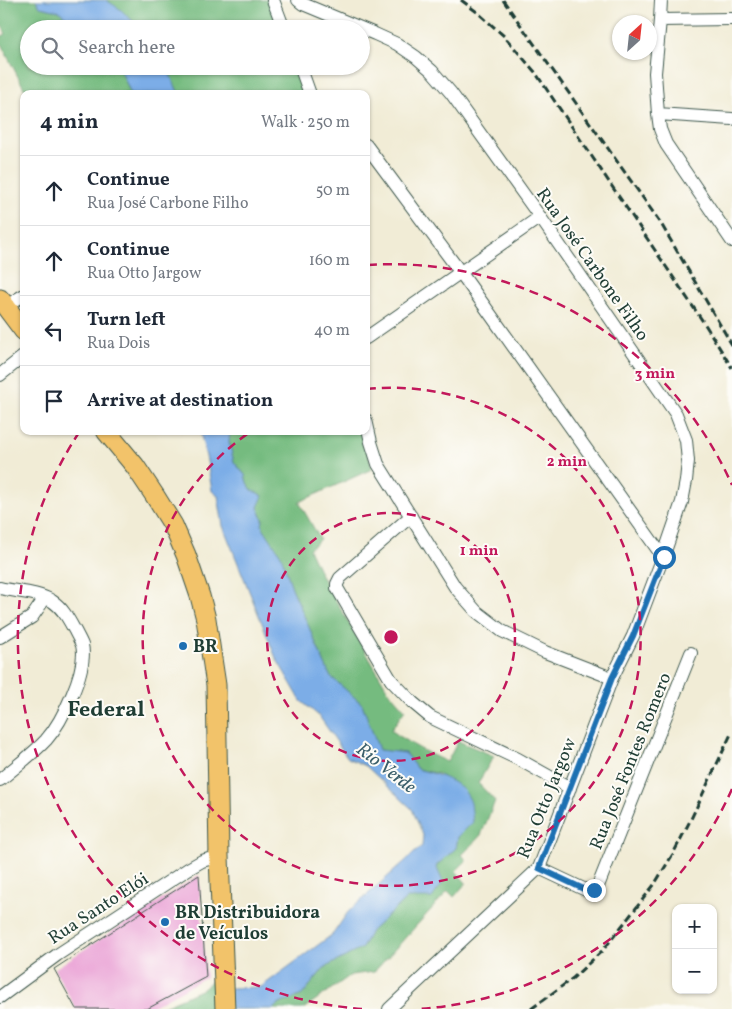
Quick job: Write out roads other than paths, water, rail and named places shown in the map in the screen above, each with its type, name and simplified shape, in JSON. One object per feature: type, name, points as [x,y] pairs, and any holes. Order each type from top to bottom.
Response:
[{"type":"main road","points":[[3,302],[20,325]]},
{"type":"main road","points":[[109,435],[135,466],[173,525],[186,555],[206,619],[216,685],[219,856],[225,1009]]},
{"type":"street","points":[[273,0],[281,20]]},
{"type":"street","name":"Rua José Carbone Filho","points":[[298,0],[303,4],[341,20]]},
{"type":"street","points":[[661,0],[654,73],[660,129],[666,144],[732,241]]},
{"type":"street","points":[[660,20],[732,19]]},
{"type":"street","name":"Rua José Carbone Filho","points":[[370,32],[397,44],[416,57],[432,71],[451,93],[540,217],[676,414],[686,440],[688,461],[686,481],[664,557],[633,636]]},
{"type":"street","points":[[303,75],[309,90]]},
{"type":"street","points":[[658,114],[732,119]]},
{"type":"street","points":[[370,150],[461,273],[664,557]]},
{"type":"street","points":[[370,335],[540,217]]},
{"type":"street","points":[[3,302],[20,296]]},
{"type":"street","points":[[0,375],[20,359]]},
{"type":"street","points":[[369,435],[378,464],[455,588],[476,611],[502,631],[545,652],[612,678]]},
{"type":"street","points":[[410,516],[340,578],[337,584],[337,588],[391,680],[412,702],[430,717],[518,759],[570,788]]},
{"type":"street","points":[[0,588],[52,601],[62,610],[82,645],[80,671],[65,711],[48,738],[0,780]]},
{"type":"street","points":[[0,638],[32,617],[45,598]]},
{"type":"street","name":"Rua Otto Jargow","points":[[389,1009],[539,868],[612,678],[633,636]]},
{"type":"street","name":"Rua José Fontes Romero","points":[[539,868],[590,892],[597,888],[691,653]]},
{"type":"street","name":"Rua Santo Elói","points":[[0,997],[57,956],[188,869],[219,856]]},
{"type":"water","points":[[36,0],[106,0],[132,20],[69,20],[59,11],[40,7]]},
{"type":"water","points":[[123,75],[170,75],[177,90],[129,90]]},
{"type":"water","name":"Rio Verde","points":[[201,435],[230,435],[229,442],[234,462],[245,475],[247,483],[252,490],[263,496],[258,507],[263,519],[262,526],[281,555],[292,588],[330,676],[362,704],[379,750],[405,753],[417,769],[441,776],[456,784],[467,795],[471,803],[473,822],[458,837],[456,848],[436,866],[443,882],[432,898],[407,898],[371,931],[362,948],[324,968],[302,995],[277,1005],[273,1009],[212,1009],[215,1008],[231,988],[261,987],[333,934],[348,912],[422,846],[423,835],[412,809],[366,766],[348,758],[319,716],[301,701],[276,658],[223,526],[218,496],[212,491]]},
{"type":"railway","points":[[461,0],[504,36],[535,72],[706,326],[732,368]]},
{"type":"railway","points":[[503,0],[660,222],[732,345]]},
{"type":"railway","points":[[531,1009],[573,978],[604,949],[654,885],[691,819],[732,732]]},
{"type":"place","name":"BR","points":[[183,646]]},
{"type":"place","name":"BR Distribuidora de Veículos","points":[[165,922]]},
{"type":"district","name":"Federal","points":[[106,708]]}]
